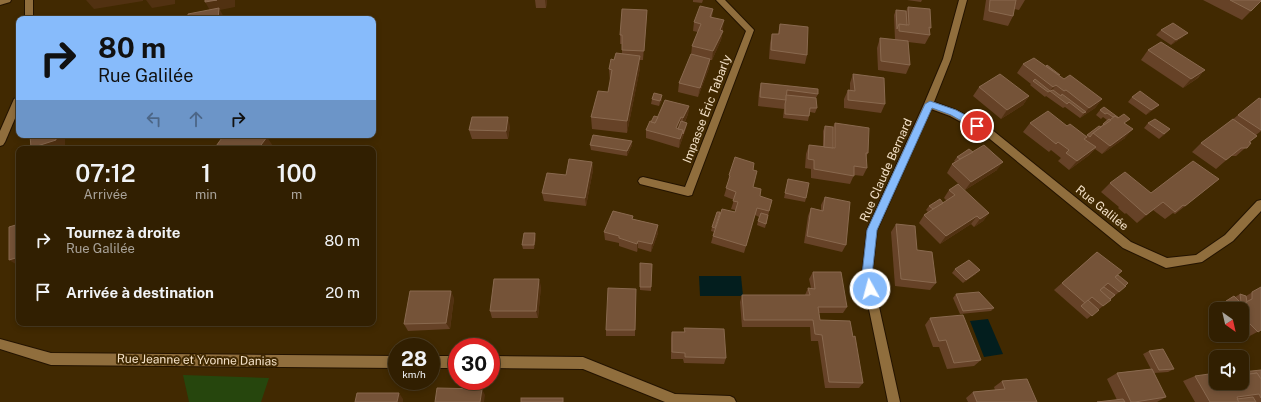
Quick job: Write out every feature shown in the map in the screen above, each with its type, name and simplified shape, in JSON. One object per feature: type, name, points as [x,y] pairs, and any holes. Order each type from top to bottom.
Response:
[{"type":"street","points":[[0,2],[7,0]]},
{"type":"street","points":[[29,0],[29,16]]},
{"type":"street","name":"Impasse Éric Tabarly","points":[[643,180],[688,192],[750,30],[720,0]]},
{"type":"street","name":"Rue Claude Bernard","points":[[894,402],[867,275],[872,230],[930,104],[947,59],[963,0]]},
{"type":"street","name":"Rue Galilée","points":[[930,104],[954,113],[988,132],[1127,245],[1166,263],[1198,259],[1229,238],[1261,204]]},
{"type":"street","points":[[0,142],[16,106]]},
{"type":"street","name":"Rue Jeanne et Yvonne Danias","points":[[0,344],[51,359],[388,362]]},
{"type":"street","points":[[500,362],[582,363],[675,400],[730,402]]},
{"type":"green space","points":[[183,375],[269,378],[261,402],[189,402]]},
{"type":"water","points":[[699,276],[741,276],[743,296],[700,296]]},
{"type":"water","points":[[988,319],[1003,354],[984,357],[970,321]]},
{"type":"building","points":[[205,0],[217,0],[205,2]]},
{"type":"building","points":[[990,0],[1016,0],[1013,16],[989,11]]},
{"type":"building","points":[[1230,0],[1261,0],[1261,1],[1251,11]]},
{"type":"building","points":[[700,6],[713,9],[710,17],[724,20],[720,30],[723,31],[713,51],[692,46],[701,24],[694,22]]},
{"type":"building","points":[[908,7],[930,9],[930,35],[899,31],[899,24],[909,25]]},
{"type":"building","points":[[219,8],[218,16],[188,16],[188,14]]},
{"type":"building","points":[[622,9],[647,10],[644,51],[622,50],[622,35],[620,35]]},
{"type":"building","points":[[896,10],[906,11],[907,25],[899,24],[897,29]]},
{"type":"building","points":[[1173,23],[1188,33],[1176,40],[1161,30]]},
{"type":"building","points":[[780,24],[808,27],[807,55],[771,50],[772,34],[779,34]]},
{"type":"building","points":[[880,38],[908,41],[910,65],[881,61]]},
{"type":"building","points":[[1161,42],[1205,70],[1191,79],[1148,50]]},
{"type":"building","points":[[616,53],[640,56],[627,121],[591,117],[598,91],[608,92],[612,70],[609,69],[611,59],[614,60]]},
{"type":"building","points":[[691,54],[710,59],[700,88],[679,83]]},
{"type":"building","points":[[1034,58],[1064,79],[1070,75],[1102,99],[1089,108],[1066,90],[1064,91],[1056,85],[1053,87],[1023,64]]},
{"type":"building","points":[[1047,65],[1060,75],[1046,66]]},
{"type":"building","points":[[853,74],[884,78],[885,104],[848,100],[848,90],[855,91]]},
{"type":"building","points":[[1000,74],[1029,96],[1007,110],[979,87]]},
{"type":"building","points":[[1035,79],[1050,91],[1048,92],[1033,81]]},
{"type":"building","points":[[761,83],[818,89],[818,94],[787,90],[786,100],[760,97]]},
{"type":"building","points":[[1053,90],[1061,96],[1062,94],[1086,112],[1083,113],[1069,102],[1067,104],[1050,91]]},
{"type":"building","points":[[1140,91],[1159,105],[1151,110],[1132,97]]},
{"type":"building","points":[[654,93],[662,95],[660,101],[652,99]]},
{"type":"building","points":[[786,95],[816,98],[817,108],[810,108],[809,116],[785,114]]},
{"type":"building","points":[[1259,98],[1261,99],[1261,130],[1238,115]]},
{"type":"building","points":[[665,100],[689,106],[683,118],[681,117],[676,128],[683,130],[680,139],[646,130],[650,121],[655,123]]},
{"type":"building","points":[[1104,107],[1119,118],[1115,116],[1113,117],[1107,113],[1105,114],[1100,110]]},
{"type":"building","points":[[1048,111],[1067,126],[1070,124],[1087,137],[1084,139],[1096,147],[1077,161],[1066,153],[1069,150],[1058,142],[1056,144],[1030,123]]},
{"type":"building","points":[[1124,114],[1130,119],[1124,123],[1133,129],[1110,146],[1093,133],[1115,116],[1118,118]]},
{"type":"building","points":[[654,116],[658,117],[655,123],[651,122]]},
{"type":"building","points":[[472,117],[508,117],[506,131],[469,130]]},
{"type":"building","points":[[1109,119],[1111,120],[1104,125],[1103,124]]},
{"type":"building","points":[[1155,119],[1170,129],[1164,134],[1148,123]]},
{"type":"building","points":[[1233,119],[1257,136],[1249,142],[1251,143],[1247,148],[1241,148],[1226,160],[1201,143]]},
{"type":"building","points":[[681,121],[687,123],[683,134],[683,130],[678,129]]},
{"type":"building","points":[[835,123],[869,128],[868,153],[866,153],[867,168],[854,166],[854,176],[814,169],[814,160],[808,159],[809,145],[835,148]]},
{"type":"building","points":[[825,126],[833,127],[833,148],[824,147]]},
{"type":"building","points":[[1099,126],[1101,127],[1090,137],[1087,135]]},
{"type":"building","points":[[593,135],[632,141],[627,151],[590,145]]},
{"type":"building","points":[[30,138],[56,138],[56,140],[37,146],[31,146]]},
{"type":"building","points":[[222,138],[266,138],[260,146],[216,146]]},
{"type":"building","points":[[984,145],[1003,162],[971,182],[952,164]]},
{"type":"building","points":[[969,149],[973,152],[960,159],[957,157]]},
{"type":"building","points":[[735,157],[754,163],[753,170],[757,171],[753,187],[761,189],[760,196],[772,200],[769,211],[757,208],[746,246],[713,236],[722,209],[735,212],[738,202],[733,201],[736,192],[726,188]]},
{"type":"building","points":[[569,159],[592,162],[585,198],[542,193],[547,173],[566,175]]},
{"type":"building","points":[[1193,161],[1219,179],[1185,206],[1183,205],[1175,212],[1163,202],[1146,215],[1110,183],[1125,172],[1151,193]]},
{"type":"building","points":[[788,179],[809,183],[806,198],[785,193]]},
{"type":"building","points":[[958,184],[989,213],[980,219],[977,216],[946,236],[924,215],[955,195],[949,190]]},
{"type":"building","points":[[825,197],[850,202],[846,245],[807,236],[811,208],[823,211]]},
{"type":"building","points":[[940,199],[943,203],[933,209],[929,206]]},
{"type":"building","points":[[613,211],[633,216],[632,219],[658,225],[652,244],[638,241],[637,244],[619,238],[619,236],[604,232]]},
{"type":"building","points":[[717,212],[720,212],[715,228],[712,227]]},
{"type":"building","points":[[761,213],[768,215],[766,224],[758,221]]},
{"type":"building","points":[[896,224],[915,226],[917,250],[932,252],[936,283],[901,279]]},
{"type":"building","points":[[16,225],[16,258],[9,260],[9,227]]},
{"type":"building","points":[[524,233],[535,233],[534,245],[522,245]]},
{"type":"building","points":[[1097,252],[1122,271],[1115,277],[1126,286],[1119,292],[1108,283],[1100,290],[1111,300],[1103,306],[1092,297],[1085,303],[1062,283]]},
{"type":"building","points":[[969,260],[980,270],[966,280],[955,269]]},
{"type":"building","points":[[640,263],[652,264],[651,287],[640,287]]},
{"type":"building","points":[[813,272],[841,272],[847,307],[818,307],[820,320],[850,321],[853,337],[855,336],[863,383],[829,382],[822,335],[815,334],[813,320],[744,320],[742,295],[810,295],[808,288],[815,289]]},
{"type":"building","points":[[1118,275],[1128,283],[1125,286],[1115,277]]},
{"type":"building","points":[[494,279],[539,279],[536,311],[490,311]]},
{"type":"building","points":[[1104,287],[1115,295],[1110,299],[1100,290]]},
{"type":"building","points":[[1261,287],[1261,330],[1258,332],[1249,323],[1249,302],[1246,302],[1252,299],[1252,292]]},
{"type":"building","points":[[608,288],[636,289],[635,330],[606,330]]},
{"type":"building","points":[[410,291],[451,291],[446,323],[404,324]]},
{"type":"building","points":[[979,292],[994,308],[963,311],[956,294]]},
{"type":"building","points":[[1240,294],[1246,296],[1247,302],[1241,302]]},
{"type":"building","points":[[1234,296],[1240,302],[1226,301]]},
{"type":"building","points":[[1088,300],[1099,310],[1092,316],[1081,306]]},
{"type":"building","points":[[963,315],[981,360],[954,363],[946,340],[939,341],[930,318]]},
{"type":"building","points":[[684,328],[724,329],[726,358],[685,357],[685,353],[672,352],[672,332],[685,332]]},
{"type":"building","points":[[1163,349],[1174,369],[1159,370],[1149,351]]},
{"type":"building","points":[[1152,369],[1166,397],[1131,402],[1117,373]]},
{"type":"building","points":[[1261,370],[1261,379],[1257,373],[1249,374],[1249,371]]},
{"type":"building","points":[[1257,373],[1261,379],[1261,398],[1259,394],[1237,397],[1239,402],[1210,402],[1195,376],[1209,374],[1209,390],[1249,390],[1249,374]]},
{"type":"building","points":[[1027,379],[1037,402],[977,402],[973,392],[1005,389],[1002,381]]},
{"type":"building","points":[[440,388],[448,388],[448,390],[482,390],[480,402],[435,402],[437,390],[440,390]]},
{"type":"building","points":[[357,393],[399,393],[397,402],[355,402]]},
{"type":"building","points":[[1253,397],[1256,402],[1239,402],[1237,399]]},
{"type":"building","points":[[521,398],[563,398],[563,402],[521,402]]},
{"type":"building","points":[[1123,399],[1125,402],[1097,402]]},
{"type":"route","points":[[870,289],[867,275],[872,230],[930,104],[954,113],[977,126]]}]
